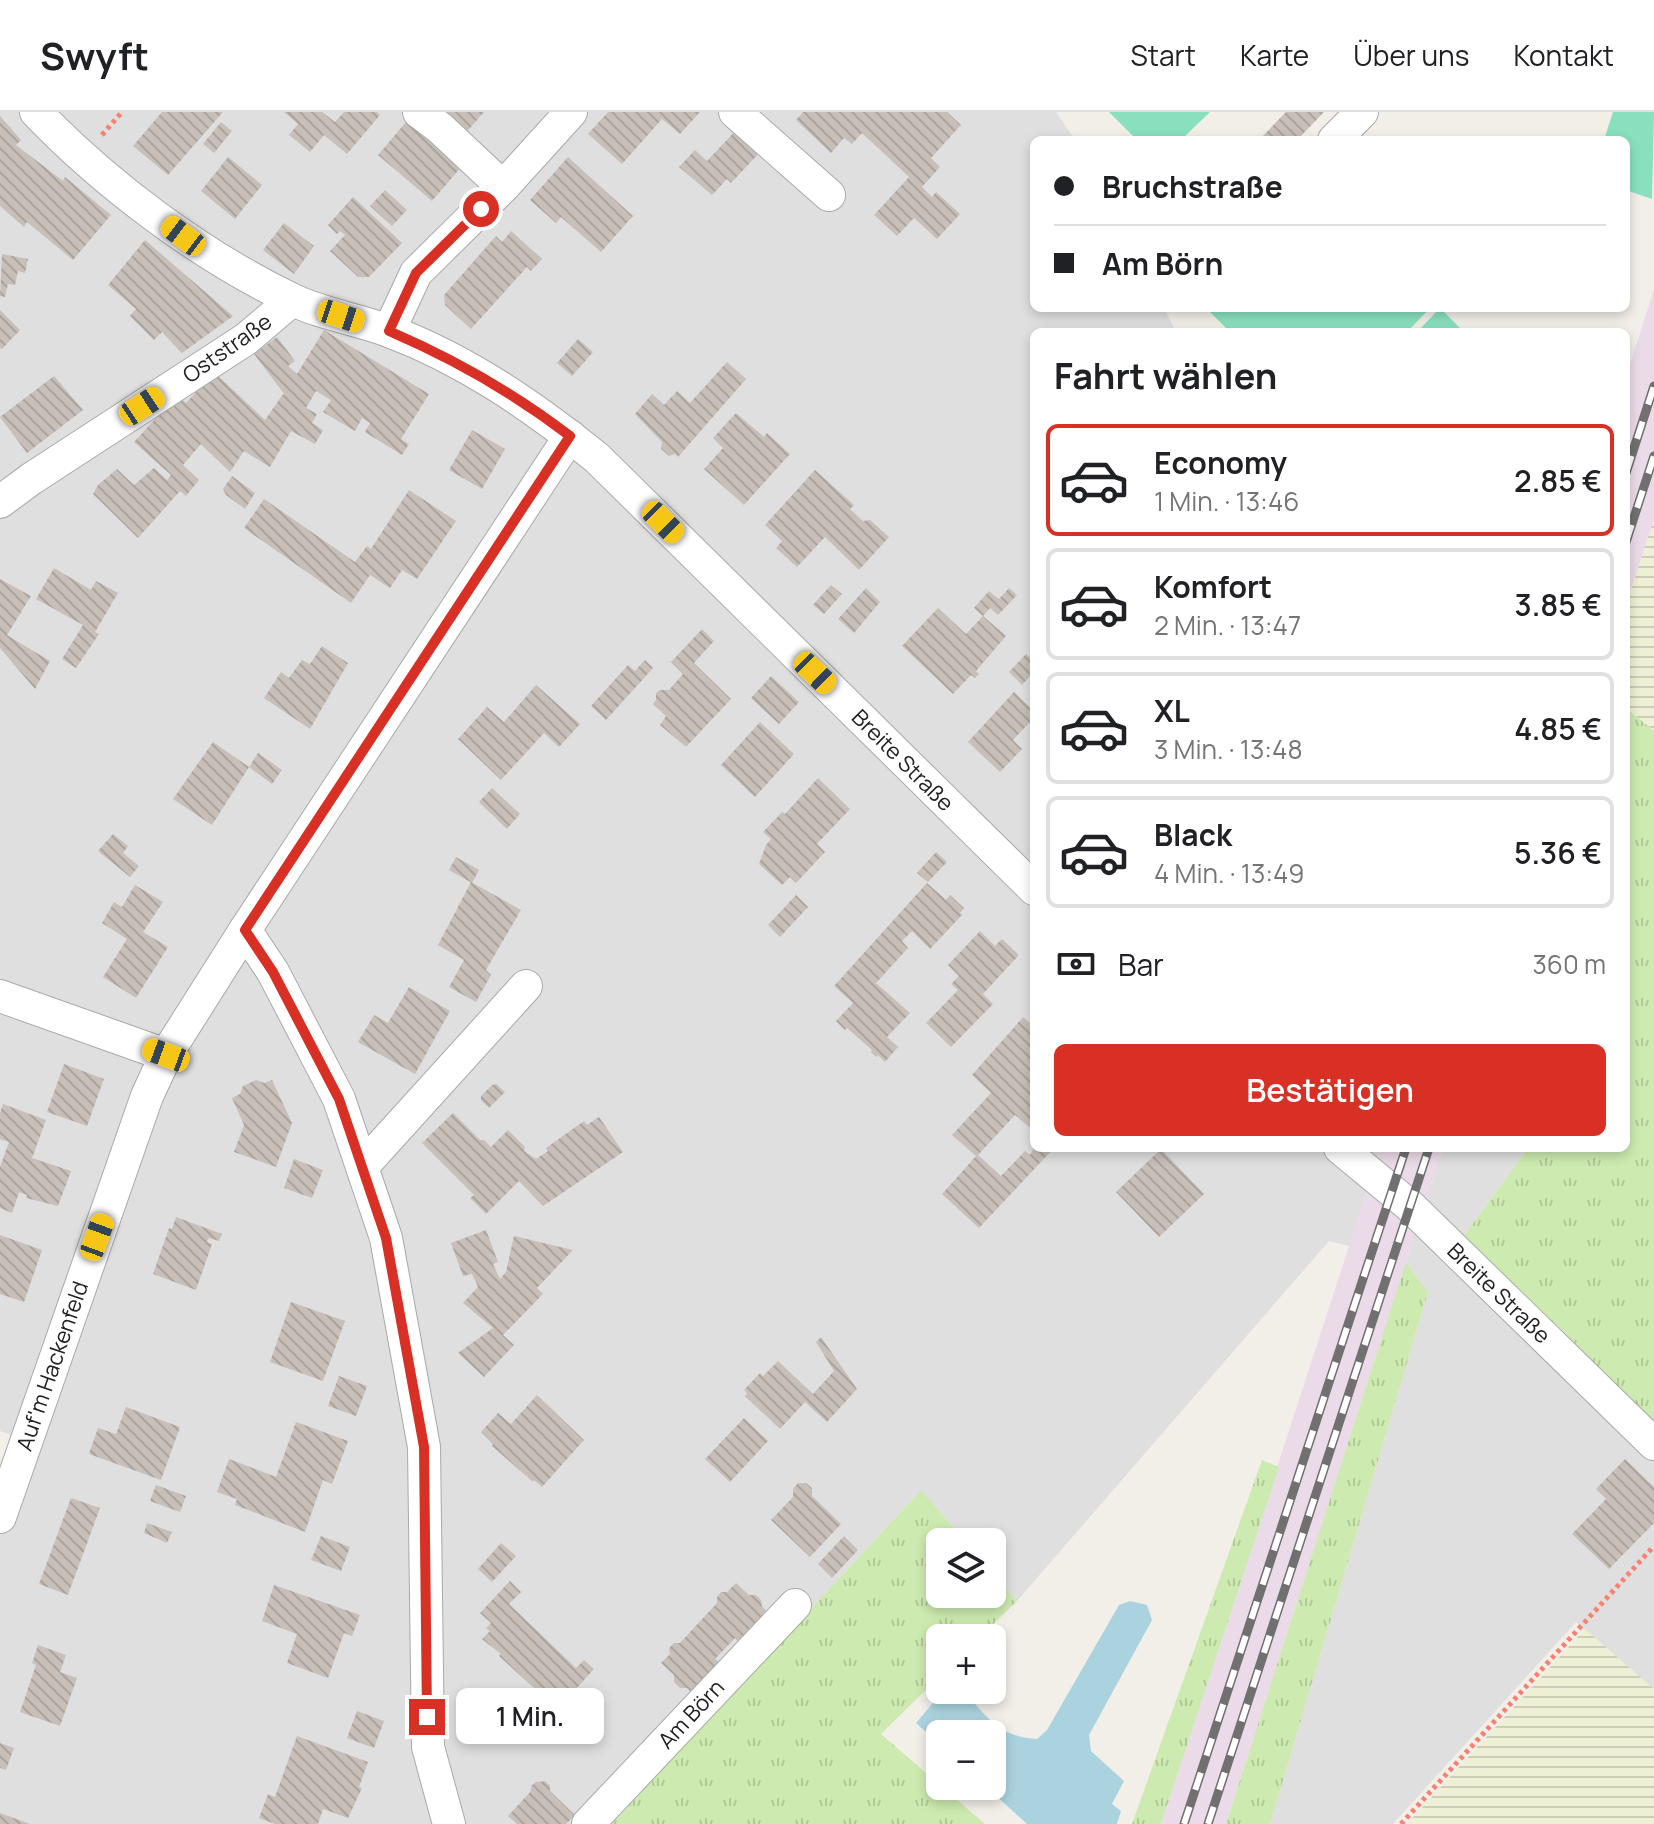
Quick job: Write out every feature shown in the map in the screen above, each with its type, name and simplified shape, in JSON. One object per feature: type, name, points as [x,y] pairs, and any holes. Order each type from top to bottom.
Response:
[{"type":"street","name":"Breite Straße","points":[[36,112],[83,156],[183,236],[292,300],[389,331],[442,354],[532,407],[570,436],[597,458],[1030,885]]},
{"type":"street","points":[[419,112],[503,187]]},
{"type":"street","points":[[389,331],[416,273],[503,187],[571,112]]},
{"type":"street","points":[[735,112],[829,195]]},
{"type":"street","points":[[1338,136],[1362,112]]},
{"type":"street","name":"Oststraße","points":[[0,502],[246,339],[292,300]]},
{"type":"street","name":"Auf'm Hackenfeld","points":[[0,1517],[12,1442],[147,1096],[166,1055],[570,436]]},
{"type":"street","points":[[245,930],[273,972],[339,1099],[386,1238],[424,1447],[428,1747],[449,1824]]},
{"type":"street","points":[[362,1167],[526,986]]},
{"type":"street","points":[[0,996],[166,1055]]},
{"type":"street","name":"Breite Straße","points":[[1345,1152],[1410,1206],[1654,1444]]},
{"type":"street","name":"Am Börn","points":[[588,1824],[795,1605]]},
{"type":"path","points":[[1401,1824],[1654,1546]]},
{"type":"shaded area","points":[[0,112],[1056,112],[1072,136],[1030,136],[1030,312],[1166,312],[1174,328],[1030,328],[1030,1152],[1380,1152],[1350,1246],[1329,1241],[1017,1601],[1006,1588],[1006,1528],[954,1528],[921,1490],[612,1824],[0,1824],[0,1535],[34,1444],[0,1431]]},
{"type":"shaded area","points":[[1654,289],[1654,519],[1630,593],[1630,364]]},
{"type":"shaded area","points":[[1380,1152],[1442,1152],[1226,1824],[1161,1824]]},
{"type":"shaded area","points":[[1442,1152],[1525,1152],[1444,1263],[1654,1456],[1654,1689],[1576,1622],[1393,1824],[1270,1824],[1428,1292],[1406,1262]]},
{"type":"green space","points":[[1109,112],[1210,112],[1185,136],[1133,136]]},
{"type":"green space","points":[[1613,112],[1654,112],[1652,199],[1630,191],[1630,136],[1605,136]]},
{"type":"green space","points":[[1210,312],[1426,312],[1411,328],[1226,328]]},
{"type":"green space","points":[[1436,312],[1444,312],[1460,328],[1421,328]]},
{"type":"green space","points":[[1654,519],[1654,731],[1630,711],[1630,593]]},
{"type":"green space","points":[[1630,711],[1654,731],[1654,1428],[1461,1240],[1525,1152],[1630,1152]]},
{"type":"green space","points":[[1406,1262],[1428,1292],[1270,1824],[1226,1824]]},
{"type":"green space","points":[[1262,1460],[1279,1467],[1161,1824],[1132,1824]]},
{"type":"green space","points":[[921,1490],[954,1528],[926,1528],[926,1608],[1006,1608],[1006,1588],[1017,1601],[993,1624],[926,1624],[926,1690],[881,1734],[926,1773],[926,1800],[957,1800],[985,1824],[612,1824]]},
{"type":"green space","points":[[1585,1629],[1654,1689],[1654,1824],[1407,1824]]},
{"type":"water","points":[[1130,1601],[1147,1605],[1152,1620],[1089,1735],[1091,1751],[1124,1781],[1112,1804],[1121,1811],[1117,1824],[1027,1824],[1000,1800],[1006,1800],[1006,1731],[1037,1739],[1047,1730],[1119,1605]]},
{"type":"water","points":[[932,1704],[975,1704],[990,1720],[926,1720],[926,1732],[916,1723]]},
{"type":"building","points":[[162,112],[223,112],[168,175],[133,146]]},
{"type":"building","points":[[284,112],[322,112],[335,122],[344,112],[377,112],[380,115],[347,154],[324,135],[310,152],[289,135],[298,124]]},
{"type":"building","points":[[438,112],[484,112],[464,135]]},
{"type":"building","points":[[608,112],[700,112],[680,134],[662,119],[622,164],[588,134]]},
{"type":"building","points":[[803,112],[947,112],[961,125],[931,158],[940,167],[922,187],[932,197],[936,192],[960,214],[937,239],[914,218],[897,236],[874,215],[909,177],[862,133],[852,144],[844,138],[831,153],[796,120]]},
{"type":"building","points":[[1286,112],[1324,112],[1301,136],[1263,136]]},
{"type":"building","points":[[412,115],[462,166],[432,201],[378,155]]},
{"type":"building","points":[[0,116],[21,140],[16,145],[63,181],[65,177],[111,215],[73,260],[27,222],[24,227],[0,206]]},
{"type":"building","points":[[221,122],[232,131],[214,153],[203,144]]},
{"type":"building","points":[[739,127],[763,149],[731,183],[727,179],[712,195],[679,167],[695,150],[707,161]]},
{"type":"building","points":[[228,157],[262,185],[235,219],[201,191]]},
{"type":"building","points":[[568,157],[633,216],[601,252],[561,217],[556,223],[530,200]]},
{"type":"building","points":[[385,190],[407,210],[392,226],[370,206]]},
{"type":"building","points":[[353,197],[402,243],[369,277],[358,277],[330,251],[345,235],[340,231],[337,234],[328,225]]},
{"type":"building","points":[[284,223],[314,246],[294,274],[263,250]]},
{"type":"building","points":[[511,231],[542,259],[531,271],[527,267],[471,329],[445,305],[444,295],[496,236],[502,242]]},
{"type":"building","points":[[145,240],[233,316],[182,353],[162,332],[154,340],[130,316],[136,309],[108,285]]},
{"type":"building","points":[[2,254],[28,259],[25,273],[18,271],[15,285],[8,284],[5,297],[0,296]]},
{"type":"building","points":[[0,310],[20,330],[2,349],[0,348]]},
{"type":"building","points":[[324,330],[429,394],[401,439],[409,444],[402,455],[365,432],[370,423],[362,418],[355,431],[323,412],[331,400],[316,391],[306,408],[317,414],[312,423],[323,430],[315,444],[291,431],[270,467],[244,451],[230,472],[201,444],[183,465],[199,480],[186,496],[180,491],[138,538],[93,494],[98,485],[117,469],[134,485],[154,468],[167,480],[171,475],[134,442],[177,395],[186,403],[214,372],[265,420],[285,395],[254,354],[277,337],[295,361],[288,366],[297,374]]},
{"type":"building","points":[[578,339],[593,352],[572,376],[557,363]]},
{"type":"building","points":[[727,362],[746,379],[678,457],[675,454],[669,456],[661,449],[662,442],[635,414],[652,394],[664,405],[677,391],[690,403]]},
{"type":"building","points":[[54,376],[83,410],[27,453],[0,417]]},
{"type":"building","points":[[736,413],[764,437],[767,433],[790,454],[744,505],[704,469],[723,448],[713,438]]},
{"type":"building","points":[[472,430],[505,449],[482,489],[449,470]]},
{"type":"building","points":[[815,470],[854,505],[850,509],[863,521],[870,520],[889,537],[859,570],[825,537],[797,567],[776,548],[782,541],[765,525]]},
{"type":"building","points":[[232,476],[255,493],[245,509],[226,495],[223,489]]},
{"type":"building","points":[[409,490],[456,521],[417,579],[402,570],[390,588],[370,575],[351,603],[244,528],[264,499],[355,562],[367,546],[371,549]]},
{"type":"building","points":[[54,568],[91,590],[96,581],[118,593],[95,632],[99,634],[76,668],[62,659],[83,625],[36,599]]},
{"type":"building","points":[[0,579],[31,596],[7,635],[50,661],[35,689],[0,648]]},
{"type":"building","points":[[831,585],[842,594],[824,614],[813,605]]},
{"type":"building","points":[[866,588],[880,602],[854,633],[838,619]]},
{"type":"building","points":[[1009,588],[1017,595],[998,615],[990,608],[983,616],[974,608],[989,591],[999,599]]},
{"type":"building","points":[[938,608],[966,634],[983,616],[1006,636],[976,671],[979,674],[975,678],[971,675],[953,694],[902,646]]},
{"type":"building","points":[[702,629],[714,641],[694,663],[731,699],[686,747],[660,725],[666,716],[653,704],[656,693],[669,690],[683,674],[671,662]]},
{"type":"building","points":[[322,646],[348,663],[310,729],[264,698],[281,672],[289,678],[302,660],[310,664]]},
{"type":"building","points":[[1026,654],[1030,658],[1030,676],[1022,685],[1009,672]]},
{"type":"building","points":[[645,660],[653,668],[606,720],[591,706],[628,665],[635,671]]},
{"type":"building","points":[[771,676],[799,702],[779,724],[751,698]]},
{"type":"building","points":[[536,685],[580,724],[559,747],[544,733],[501,780],[458,739],[487,707],[504,722]]},
{"type":"building","points":[[1014,692],[1030,707],[1030,722],[1013,740],[1022,749],[1000,772],[968,742]]},
{"type":"building","points":[[760,722],[794,754],[755,797],[721,765]]},
{"type":"building","points":[[213,742],[249,767],[212,825],[173,799]]},
{"type":"building","points":[[258,753],[282,770],[272,784],[249,767]]},
{"type":"building","points":[[818,778],[850,809],[817,844],[825,852],[796,883],[790,877],[782,885],[759,864],[771,839],[763,832],[782,812],[785,814]]},
{"type":"building","points":[[492,788],[520,814],[507,829],[479,802]]},
{"type":"building","points":[[113,834],[128,846],[123,853],[139,866],[130,877],[98,851]]},
{"type":"building","points":[[936,852],[947,862],[928,882],[917,873]]},
{"type":"building","points":[[456,857],[479,870],[472,883],[449,870]]},
{"type":"building","points":[[471,882],[521,910],[486,970],[491,975],[476,1002],[449,987],[464,960],[438,945]]},
{"type":"building","points":[[927,883],[946,900],[950,895],[964,908],[960,913],[962,915],[930,949],[912,931],[902,941],[908,948],[876,983],[910,1013],[887,1037],[898,1047],[885,1062],[836,1021],[853,1003],[834,986]]},
{"type":"building","points":[[135,885],[163,902],[143,932],[168,947],[136,998],[103,977],[127,939],[102,923],[114,902],[122,907]]},
{"type":"building","points":[[796,895],[808,907],[780,937],[768,925]]},
{"type":"building","points":[[980,931],[995,946],[1002,939],[1019,955],[983,994],[993,1004],[951,1047],[926,1023],[958,990],[951,984],[959,976],[948,965]]},
{"type":"building","points":[[409,987],[450,1011],[415,1074],[358,1042],[374,1015],[388,1023]]},
{"type":"building","points":[[1023,1017],[1030,1023],[1030,1128],[1015,1115],[978,1155],[1001,1176],[1025,1151],[1030,1155],[1032,1152],[1050,1152],[979,1228],[942,1194],[976,1156],[952,1135],[991,1093],[972,1075]]},
{"type":"building","points":[[64,1064],[104,1079],[87,1126],[47,1112]]},
{"type":"building","points":[[256,1080],[264,1083],[272,1080],[292,1123],[276,1167],[234,1152],[244,1125],[232,1098],[240,1094],[243,1086]]},
{"type":"building","points":[[496,1084],[505,1092],[489,1108],[481,1096]]},
{"type":"building","points":[[3,1104],[46,1120],[32,1158],[71,1171],[58,1206],[26,1198],[27,1195],[19,1192],[12,1213],[0,1208],[0,1167],[9,1142],[0,1139]]},
{"type":"building","points":[[453,1113],[491,1147],[508,1130],[525,1147],[524,1151],[536,1159],[548,1151],[546,1148],[584,1121],[587,1125],[599,1117],[623,1152],[543,1206],[519,1181],[486,1214],[470,1198],[474,1195],[422,1143]]},
{"type":"building","points":[[1158,1152],[1164,1152],[1204,1194],[1159,1237],[1116,1192]]},
{"type":"building","points":[[294,1159],[323,1170],[312,1198],[284,1188]]},
{"type":"building","points":[[176,1217],[222,1234],[219,1241],[209,1238],[207,1242],[212,1244],[196,1290],[153,1274]]},
{"type":"building","points":[[486,1230],[498,1262],[493,1264],[500,1279],[506,1272],[514,1236],[573,1250],[537,1288],[543,1294],[503,1335],[514,1345],[484,1377],[458,1353],[493,1328],[463,1303],[478,1287],[472,1274],[463,1276],[451,1243]]},
{"type":"building","points":[[0,1235],[42,1250],[24,1302],[0,1294]]},
{"type":"building","points":[[291,1302],[345,1321],[323,1381],[270,1362]]},
{"type":"building","points":[[821,1337],[857,1389],[827,1422],[805,1402],[780,1429],[745,1396],[747,1393],[744,1390],[760,1373],[763,1376],[778,1361],[813,1394],[834,1371],[816,1342]]},
{"type":"building","points":[[339,1376],[367,1386],[356,1416],[328,1406]]},
{"type":"building","points":[[537,1395],[584,1440],[542,1487],[492,1446],[481,1432],[498,1413],[511,1424]]},
{"type":"building","points":[[126,1407],[180,1427],[161,1480],[89,1454],[98,1428],[116,1434]]},
{"type":"building","points":[[744,1418],[768,1441],[730,1482],[705,1459]]},
{"type":"building","points":[[296,1422],[348,1441],[332,1484],[323,1480],[305,1532],[235,1505],[237,1499],[217,1492],[229,1459],[276,1477]]},
{"type":"building","points":[[1625,1459],[1654,1487],[1654,1523],[1609,1569],[1572,1534],[1606,1499],[1596,1489]]},
{"type":"building","points":[[798,1483],[806,1483],[812,1488],[812,1496],[841,1524],[810,1557],[771,1520],[793,1497],[793,1489]]},
{"type":"building","points":[[156,1485],[186,1496],[180,1512],[150,1501]]},
{"type":"building","points":[[71,1498],[100,1508],[68,1595],[39,1584]]},
{"type":"building","points":[[147,1523],[172,1532],[167,1543],[144,1533]]},
{"type":"building","points":[[321,1536],[350,1547],[341,1571],[311,1560]]},
{"type":"building","points":[[844,1536],[858,1550],[832,1578],[818,1564]]},
{"type":"building","points":[[501,1543],[516,1556],[492,1582],[478,1569]]},
{"type":"building","points":[[510,1581],[521,1592],[509,1604],[576,1668],[584,1660],[594,1669],[565,1701],[550,1688],[543,1696],[482,1639],[490,1631],[486,1628],[491,1623],[480,1613]]},
{"type":"building","points":[[736,1583],[749,1595],[756,1595],[766,1611],[738,1641],[735,1638],[715,1659],[719,1662],[691,1692],[680,1688],[674,1682],[674,1675],[661,1663],[670,1654],[669,1648],[674,1643],[680,1643],[717,1603],[721,1592],[727,1592]]},
{"type":"building","points":[[274,1585],[360,1615],[352,1636],[344,1633],[328,1678],[287,1663],[297,1634],[262,1621]]},
{"type":"building","points":[[38,1645],[66,1655],[60,1672],[77,1678],[60,1726],[20,1712],[36,1665],[32,1663]]},
{"type":"building","points":[[357,1711],[384,1721],[374,1748],[347,1738]]},
{"type":"building","points":[[297,1736],[368,1762],[359,1787],[362,1788],[348,1818],[323,1809],[318,1824],[275,1824],[259,1818],[268,1794],[275,1797]]},
{"type":"building","points":[[0,1743],[14,1748],[6,1770],[0,1768]]},
{"type":"building","points":[[545,1781],[550,1791],[575,1815],[566,1824],[517,1824],[508,1816],[531,1791],[531,1786]]},
{"type":"building","points":[[0,1813],[30,1824],[0,1824]]},
{"type":"railway","points":[[1630,461],[1654,386]]},
{"type":"railway","points":[[1630,530],[1654,456]]},
{"type":"railway","points":[[1184,1824],[1405,1152]]},
{"type":"railway","points":[[1208,1824],[1428,1152]]},
{"type":"route","points":[[427,1717],[424,1447],[386,1238],[339,1099],[273,972],[245,930],[570,436],[532,407],[442,354],[389,331],[416,273],[481,209]]}]
